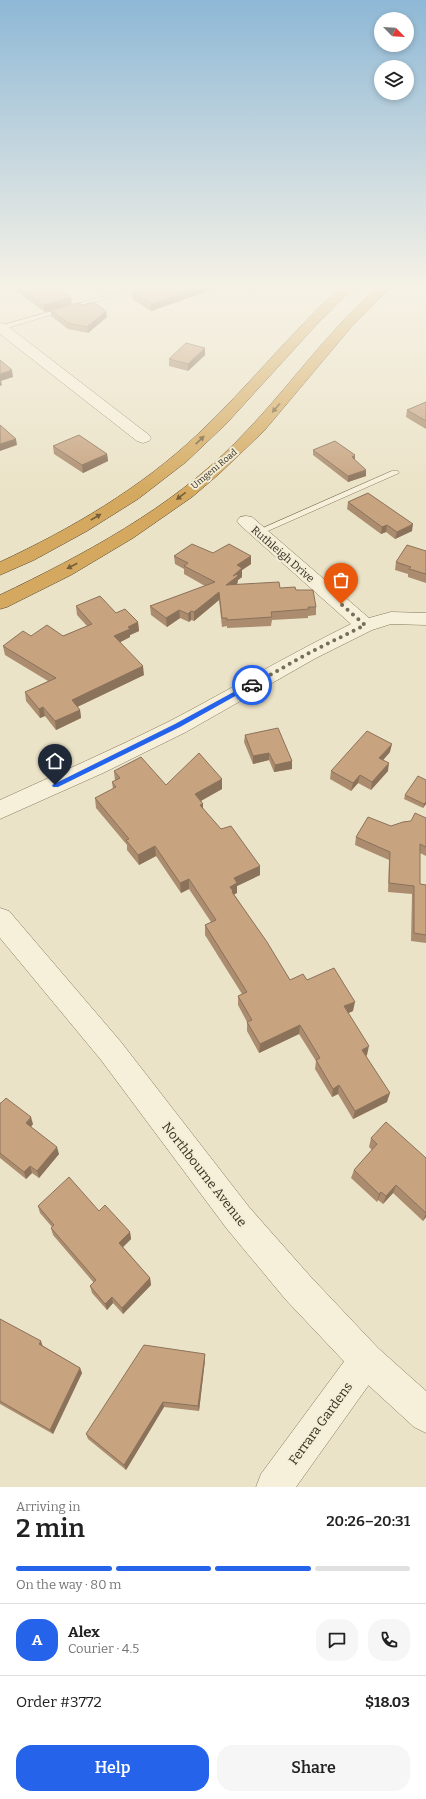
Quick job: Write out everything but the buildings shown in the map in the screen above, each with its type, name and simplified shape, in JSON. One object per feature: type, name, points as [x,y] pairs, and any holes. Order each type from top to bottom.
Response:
[{"type":"highway","points":[[0,569],[116,506],[179,460],[228,414],[280,355]]},
{"type":"highway","name":"Umgeni Road","points":[[0,603],[80,562],[161,512],[204,478],[240,446],[319,355]]},
{"type":"street","points":[[37,355],[143,438]]},
{"type":"street","name":"Ruthleigh Drive","points":[[252,526],[365,625]]},
{"type":"street","points":[[0,810],[95,767],[178,726],[309,653],[365,625],[391,618],[426,619]]},
{"type":"street","name":"Northbourne Avenue","points":[[0,919],[111,1051],[238,1218],[298,1288],[366,1360],[426,1415]]},
{"type":"street","name":"Ferrara Gardens","points":[[274,1487],[366,1360]]},
{"type":"lane","points":[[252,526],[395,473]]},
{"type":"way so far","points":[[252,685],[309,653],[365,625],[341,604]]},
{"type":"route","points":[[55,785],[178,726],[252,685]]}]
